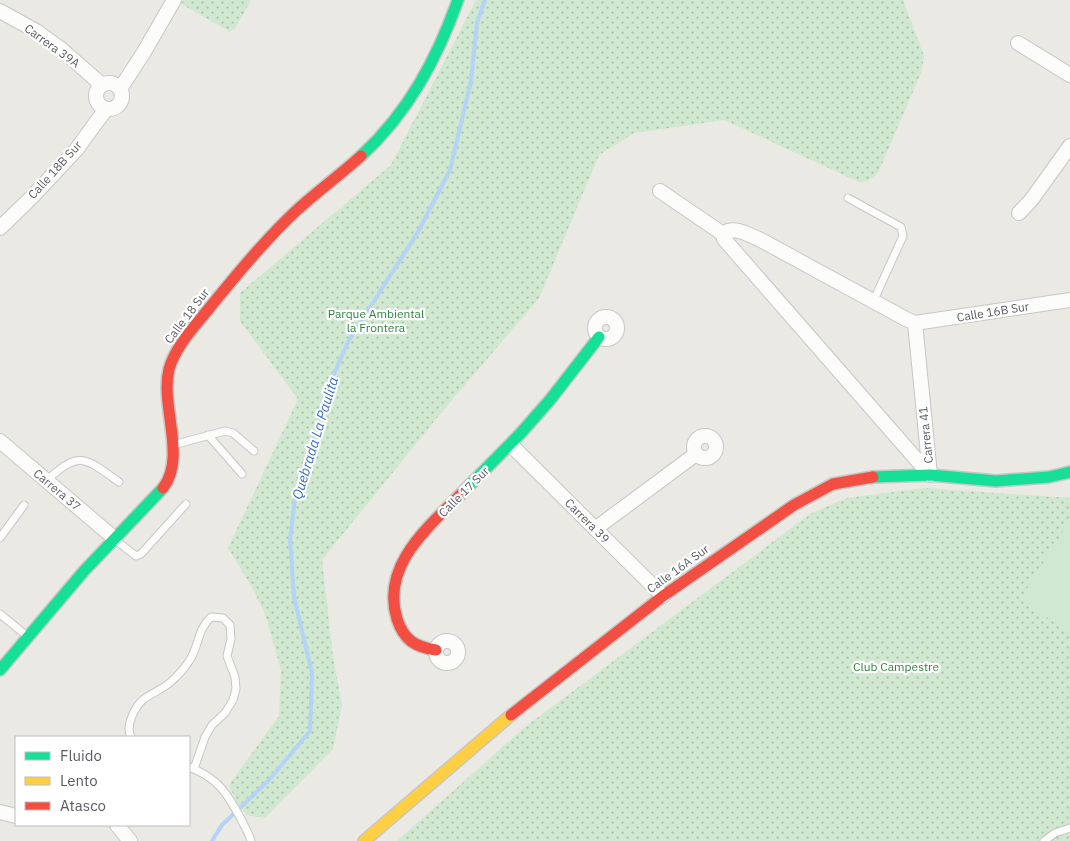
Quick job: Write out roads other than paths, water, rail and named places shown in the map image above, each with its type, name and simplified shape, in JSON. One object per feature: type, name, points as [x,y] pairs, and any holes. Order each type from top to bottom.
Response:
[{"type":"street","points":[[120,89],[174,0]]},
{"type":"street","name":"Calle 18 Sur","points":[[0,670],[114,538],[160,493],[170,478],[174,461],[165,387],[170,364],[181,344],[222,292],[278,231],[302,206],[371,148],[392,124],[438,52],[458,0]]},
{"type":"street","name":"Carrera 39A","points":[[0,11],[36,31],[102,85]]},
{"type":"street","points":[[1018,43],[1070,74]]},
{"type":"street","points":[[110,83],[120,89],[122,93],[121,102],[115,108],[106,109],[96,101],[96,92],[102,85],[110,83]]},
{"type":"street","name":"Calle 18B Sur","points":[[0,228],[70,156],[106,109]]},
{"type":"street","points":[[1019,213],[1070,146]]},
{"type":"street","name":"Carrera 41","points":[[660,191],[723,234],[724,239],[930,475]]},
{"type":"street","points":[[723,234],[728,230],[737,230],[759,240],[873,302],[916,323]]},
{"type":"street","name":"Calle 16B Sur","points":[[916,323],[1070,300]]},
{"type":"street","name":"Carrera 41","points":[[916,323],[930,475]]},
{"type":"street","name":"Calle 17 Sur","points":[[436,650],[421,647],[411,641],[403,631],[396,616],[393,601],[394,587],[404,558],[414,542],[510,445],[550,400],[599,337]]},
{"type":"street","name":"Carrera 37","points":[[0,441],[114,538]]},
{"type":"street","name":"Carrera 39","points":[[510,445],[663,596]]},
{"type":"street","points":[[595,529],[696,454]]},
{"type":"street","name":"Calle 16A Sur","points":[[364,841],[507,718],[663,596],[794,505],[834,484],[876,476],[930,475],[996,481],[1049,477],[1070,472]]},
{"type":"street","points":[[0,812],[15,816]]},
{"type":"street","points":[[118,826],[130,841]]},
{"type":"lane","points":[[848,198],[901,227],[903,231],[903,236],[873,302]]},
{"type":"lane","points":[[172,445],[225,431],[233,432],[254,451]]},
{"type":"lane","points":[[208,435],[242,474]]},
{"type":"lane","points":[[46,481],[69,462],[80,460],[92,462],[118,482]]},
{"type":"lane","points":[[114,538],[136,556],[141,554],[186,504]]},
{"type":"lane","points":[[0,538],[24,505]]},
{"type":"lane","points":[[0,614],[28,636]]},
{"type":"lane","points":[[130,736],[130,722],[136,709],[143,700],[165,688],[176,677],[191,658],[205,623],[212,618],[223,618],[228,621],[231,639],[227,656],[236,676],[236,689],[233,700],[212,725],[205,737],[192,768],[211,778],[222,787],[233,804],[251,841]]},
{"type":"lane","points":[[1044,841],[1055,833],[1070,828]]},
{"type":"waterway","name":"Quebrada La Paulita","points":[[212,841],[222,825],[269,780],[310,731],[312,673],[294,597],[290,539],[296,491],[311,448],[326,392],[349,340],[418,232],[450,170],[471,81],[477,23],[485,0]]},
{"type":"park label","name":"Parque Ambiental la Frontera","points":[[376,321]]},
{"type":"park label","name":"Club Campestre","points":[[896,667]]}]
